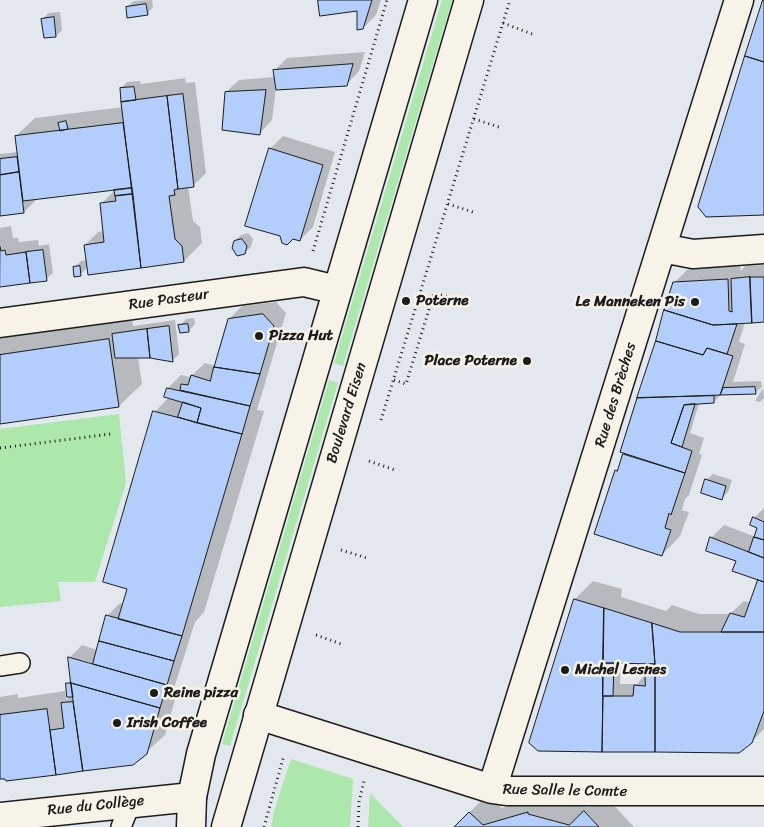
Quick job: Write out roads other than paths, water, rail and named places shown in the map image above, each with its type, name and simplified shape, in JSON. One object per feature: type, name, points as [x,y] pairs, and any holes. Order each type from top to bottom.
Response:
[{"type":"street","points":[[191,827],[192,797],[201,754],[423,0]]},
{"type":"street","name":"Boulevard Eisen","points":[[226,827],[469,0]]},
{"type":"street","name":"Rue des Brèches","points":[[492,789],[740,0]]},
{"type":"street","points":[[662,248],[693,254],[764,249]]},
{"type":"street","name":"Rue Pasteur","points":[[0,323],[304,282],[337,290]]},
{"type":"street","name":"Rue Salle le Comte","points":[[258,715],[492,789],[521,792],[764,791]]},
{"type":"street","name":"Rue du Collège","points":[[0,817],[192,797]]},
{"type":"lane","points":[[0,666],[20,662]]},
{"type":"lane","points":[[120,827],[131,802]]},
{"type":"place","name":"Poterne","points":[[406,301]]},
{"type":"place","name":"Le Manneken Pis","points":[[695,302]]},
{"type":"place","name":"Pizza Hut","points":[[259,336]]},
{"type":"place","name":"Place Poterne","points":[[527,361]]},
{"type":"place","name":"Michel Lesnes","points":[[565,670]]},
{"type":"place","name":"Reine pizza","points":[[154,693]]},
{"type":"place","name":"Irish Coffee","points":[[117,723]]}]
